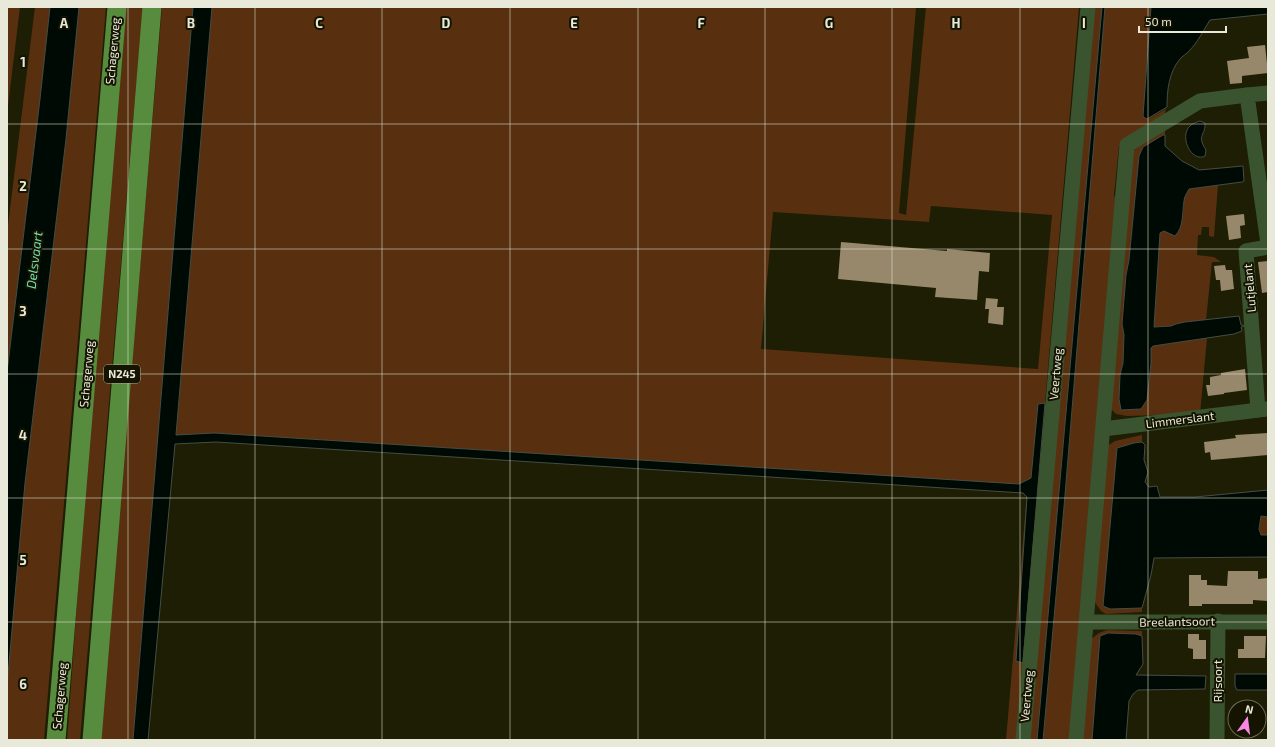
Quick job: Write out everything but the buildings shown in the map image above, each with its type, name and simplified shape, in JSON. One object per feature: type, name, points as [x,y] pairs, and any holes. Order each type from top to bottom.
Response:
[{"type":"main road","name":"Schagerweg","points":[[56,740],[117,7]]},
{"type":"main road","name":"N245","points":[[92,740],[152,7]]},
{"type":"street","name":"Veertweg","points":[[1023,740],[1088,7]]},
{"type":"street","points":[[1076,740],[1127,145],[1200,101],[1268,93]]},
{"type":"street","points":[[1247,96],[1268,244]]},
{"type":"street","name":"Lutjelant","points":[[1252,324],[1246,251],[1268,248]]},
{"type":"street","name":"Limmerslant","points":[[1103,429],[1263,410],[1252,324]]},
{"type":"street","name":"Rijsoort","points":[[1217,740],[1218,621]]},
{"type":"street","name":"Breelantsoort","points":[[1086,622],[1268,622]]},
{"type":"shaded area","points":[[7,7],[20,7],[7,114]]},
{"type":"shaded area","points":[[35,7],[50,7],[7,372],[7,233]]},
{"type":"shaded area","points":[[79,7],[106,7],[44,740],[7,740],[7,686],[25,483],[66,139]]},
{"type":"shaded area","points":[[124,7],[143,7],[80,740],[67,740],[89,438]]},
{"type":"shaded area","points":[[162,7],[193,7],[133,740],[100,740]]},
{"type":"shaded area","points":[[212,7],[916,7],[899,213],[906,215],[926,7],[1079,7],[1016,740],[1006,740],[1027,493],[176,435]],"holes":[[[931,206],[1052,215],[1038,369],[761,349],[773,212],[929,222]]]},
{"type":"shaded area","points":[[1094,7],[1102,7],[1037,740],[1029,740]]},
{"type":"shaded area","points":[[1105,7],[1151,7],[1143,116],[1148,119],[1166,109],[1164,116],[1119,146],[1114,195],[1117,204],[1070,740],[1043,740],[1064,507]]},
{"type":"shaded area","points":[[1165,129],[1165,135],[1142,149],[1139,156],[1129,260],[1126,275],[1123,363],[1120,375],[1119,399],[1122,410],[1147,400],[1151,348],[1153,346],[1207,338],[1200,414],[1127,416],[1116,414],[1109,407],[1131,158],[1135,148]]},
{"type":"shaded area","points":[[1218,185],[1214,237],[1209,236],[1209,227],[1202,227],[1201,235],[1198,235],[1197,255],[1214,257],[1221,262],[1212,262],[1206,320],[1185,322],[1172,326],[1154,327],[1160,232],[1164,231],[1183,217],[1184,199],[1189,189]]},
{"type":"shaded area","points":[[1142,435],[1142,442],[1117,448],[1110,609],[1142,608],[1142,612],[1106,614],[1101,611],[1094,601],[1107,446],[1115,441]]},
{"type":"shaded area","points":[[1261,516],[1268,517],[1268,535],[1259,534]]},
{"type":"shaded area","points":[[1107,630],[1142,631],[1142,636],[1136,634],[1100,636],[1092,740],[1081,740],[1090,640],[1099,633]]},
{"type":"water","name":"Delsvaart","points":[[50,7],[79,7],[66,139],[25,483],[7,686],[7,372]]},
{"type":"water","points":[[193,7],[212,7],[176,435],[214,433],[1019,484],[1031,478],[1038,404],[1045,403],[1023,663],[1016,661],[1027,497],[1023,493],[216,442],[175,444],[148,740],[133,740]]},
{"type":"water","points":[[1102,7],[1105,7],[1064,507],[1043,740],[1037,740]]},
{"type":"water","points":[[1151,7],[1268,7],[1268,14],[1210,20],[1195,44],[1181,58],[1173,70],[1167,94],[1167,107],[1147,119],[1143,116]]},
{"type":"water","points":[[1200,121],[1205,123],[1202,141],[1206,150],[1205,156],[1200,157],[1195,156],[1191,152],[1186,141],[1186,135],[1187,129],[1191,125]]},
{"type":"water","points":[[1165,135],[1165,146],[1182,161],[1199,170],[1243,166],[1244,181],[1189,189],[1184,198],[1181,224],[1178,232],[1175,236],[1164,231],[1160,233],[1154,327],[1239,316],[1241,325],[1244,326],[1241,327],[1242,331],[1234,334],[1153,346],[1151,348],[1147,400],[1141,409],[1121,410],[1119,399],[1124,335],[1122,324],[1139,156],[1143,147]]},
{"type":"water","points":[[1142,442],[1145,445],[1144,460],[1148,472],[1145,482],[1149,487],[1157,486],[1160,497],[1195,497],[1268,490],[1268,517],[1261,516],[1259,529],[1261,535],[1268,535],[1268,557],[1154,558],[1142,608],[1110,609],[1103,606],[1117,448]]},
{"type":"water","points":[[1108,633],[1136,634],[1142,636],[1143,664],[1136,675],[1206,676],[1205,689],[1138,690],[1133,694],[1129,701],[1126,740],[1092,740],[1100,636]]},
{"type":"water","points":[[1235,674],[1268,674],[1268,690],[1237,690],[1235,686]]}]
